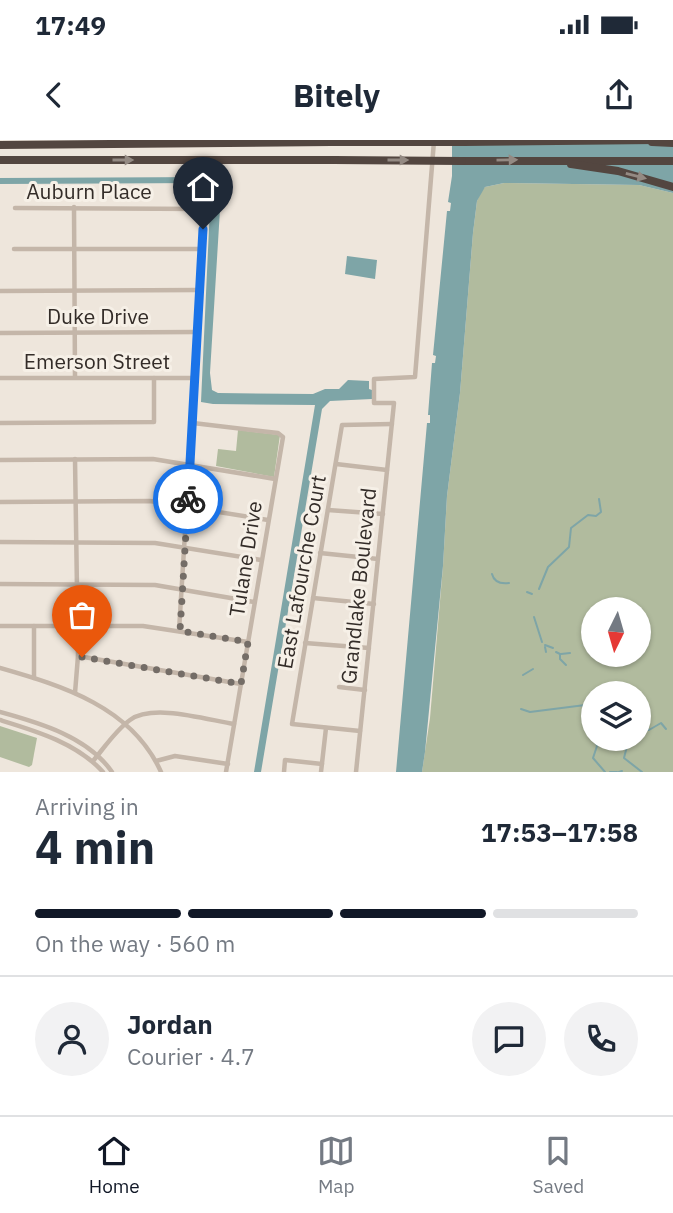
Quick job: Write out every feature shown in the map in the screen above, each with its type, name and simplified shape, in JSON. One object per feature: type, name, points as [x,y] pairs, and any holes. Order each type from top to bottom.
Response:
[{"type":"highway","points":[[201,140],[240,143]]},
{"type":"highway","points":[[0,145],[657,140]]},
{"type":"highway","points":[[618,141],[673,143]]},
{"type":"highway","points":[[551,160],[556,163],[618,171],[673,187]]},
{"type":"highway","points":[[0,162],[673,161]]},
{"type":"street","name":"Grandlake Boulevard","points":[[356,772],[394,403],[374,403],[374,379],[415,377],[434,140]]},
{"type":"street","points":[[180,631],[206,188]]},
{"type":"street","points":[[74,207],[75,377]]},
{"type":"street","name":"Auburn Place","points":[[15,208],[204,209]]},
{"type":"street","points":[[14,249],[201,249]]},
{"type":"street","points":[[0,291],[199,290]]},
{"type":"street","name":"Duke Drive","points":[[0,333],[197,332]]},
{"type":"street","name":"Emerson Street","points":[[0,378],[194,378]]},
{"type":"street","points":[[0,423],[154,422],[154,378]]},
{"type":"street","name":"Tulane Drive","points":[[193,423],[282,435],[226,772]]},
{"type":"street","name":"East Lafourche Court","points":[[326,728],[292,724],[342,425],[392,424]]},
{"type":"street","points":[[75,459],[78,656],[75,693]]},
{"type":"street","points":[[0,460],[153,459],[275,479]]},
{"type":"street","points":[[336,464],[387,470]]},
{"type":"street","points":[[0,502],[150,501],[268,520]]},
{"type":"street","points":[[328,509],[383,514]]},
{"type":"street","points":[[0,542],[155,543],[261,560]]},
{"type":"street","points":[[320,553],[378,559]]},
{"type":"street","points":[[0,584],[155,585],[254,603]]},
{"type":"street","points":[[313,598],[374,604]]},
{"type":"street","points":[[0,626],[143,626],[248,642]]},
{"type":"street","points":[[34,626],[34,678]]},
{"type":"street","points":[[305,643],[369,649]]},
{"type":"street","points":[[78,656],[241,684]]},
{"type":"street","points":[[0,668],[75,693],[107,709],[126,723],[148,748],[161,772]]},
{"type":"street","points":[[339,687],[365,690]]},
{"type":"street","points":[[0,712],[70,738],[98,755],[112,772]]},
{"type":"street","points":[[93,761],[126,723],[142,714],[159,713],[234,724]]},
{"type":"street","points":[[0,720],[67,745],[93,761],[103,772]]},
{"type":"street","points":[[321,772],[326,728],[360,731]]},
{"type":"street","points":[[156,761],[175,756],[228,764]]},
{"type":"street","points":[[284,772],[285,760],[322,764]]},
{"type":"green space","points":[[504,183],[639,185],[673,193],[673,772],[422,772],[430,718],[447,496],[460,393],[473,233],[477,201],[482,190]]},
{"type":"green space","points":[[238,430],[280,435],[274,477],[216,466],[218,449],[236,451]]},
{"type":"green space","points":[[0,726],[37,738],[32,765],[29,767],[0,757]]},
{"type":"water","points":[[452,140],[673,140],[673,193],[639,185],[504,183],[485,187],[477,201],[460,393],[447,496],[425,752],[422,772],[396,772],[427,423],[430,423],[428,415],[432,363],[435,363],[436,356],[433,355],[447,211],[450,211],[451,203],[448,202],[452,176]]},
{"type":"water","points":[[213,171],[221,172],[222,177],[210,373],[212,390],[218,393],[313,394],[325,389],[339,389],[348,380],[369,381],[369,389],[372,390],[372,399],[330,401],[322,409],[261,772],[254,772],[315,405],[201,402],[211,185],[0,184],[0,178],[211,177]]},
{"type":"water","points":[[347,256],[377,260],[375,279],[345,274]]},
{"type":"waterway","points":[[539,589],[548,567],[569,547],[571,528],[588,515],[596,516],[601,512],[599,499]]},
{"type":"waterway","points":[[492,574],[498,582],[509,583]]},
{"type":"waterway","points":[[527,592],[532,594]]},
{"type":"waterway","points":[[534,617],[542,642]]},
{"type":"waterway","points":[[545,645],[553,648]]},
{"type":"waterway","points":[[545,647],[546,652]]},
{"type":"waterway","points":[[556,652],[566,665]]},
{"type":"waterway","points":[[561,654],[570,653]]},
{"type":"waterway","points":[[523,675],[533,669]]},
{"type":"waterway","points":[[521,709],[530,712],[581,706]]},
{"type":"waterway","points":[[651,729],[661,723],[666,729]]},
{"type":"waterway","points":[[595,751],[593,758],[605,772]]},
{"type":"waterway","points":[[626,751],[624,758],[642,772]]},
{"type":"waterway","points":[[610,772],[617,772]]},
{"type":"way so far","points":[[82,657],[241,684],[248,642],[180,631],[188,499]]},
{"type":"route","points":[[188,499],[203,229]]}]
